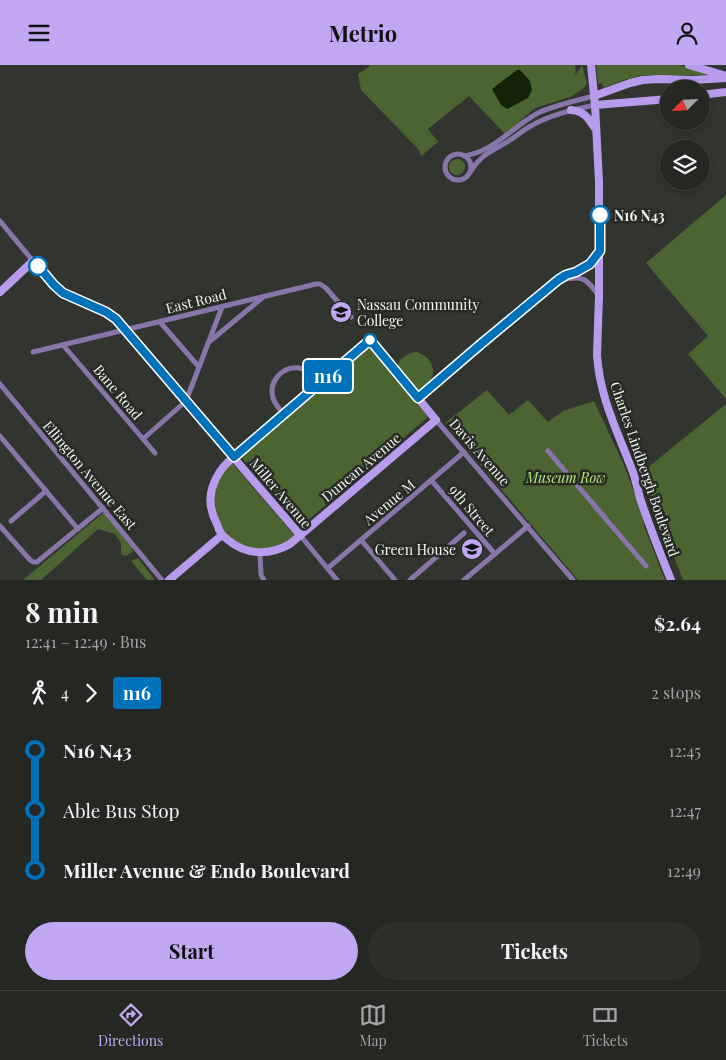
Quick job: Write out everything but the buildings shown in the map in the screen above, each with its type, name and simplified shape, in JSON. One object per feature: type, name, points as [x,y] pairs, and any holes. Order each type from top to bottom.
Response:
[{"type":"street","name":"Charles Lindbergh Boulevard","points":[[591,65],[599,182],[598,368],[612,420],[635,478],[639,496],[671,580]]},
{"type":"street","points":[[689,65],[726,77]]},
{"type":"street","points":[[464,156],[479,153],[486,149],[508,135],[524,121],[540,112],[630,83],[658,79],[693,80],[726,77]]},
{"type":"street","points":[[710,94],[726,92]]},
{"type":"street","points":[[471,171],[470,162],[464,156],[458,154],[450,156],[445,164],[445,173],[450,179],[458,181],[465,178],[471,171],[477,161],[485,155],[528,127],[552,116],[595,105],[660,100]]},
{"type":"street","points":[[572,110],[586,115],[596,130]]},
{"type":"street","points":[[0,221],[33,261],[0,292]]},
{"type":"street","points":[[418,398],[558,280],[590,264],[600,251]]},
{"type":"street","name":"Miller Avenue","points":[[33,261],[63,293],[106,312],[116,319],[338,580]]},
{"type":"street","points":[[558,280],[579,277],[587,281],[599,295]]},
{"type":"street","name":"East Road","points":[[33,352],[316,284],[326,287],[352,317]]},
{"type":"street","points":[[208,342],[263,297]]},
{"type":"street","points":[[143,439],[186,401],[222,307]]},
{"type":"street","points":[[160,322],[199,367]]},
{"type":"street","name":"Davis Avenue","points":[[322,382],[370,340],[573,580]]},
{"type":"street","name":"Bane Road","points":[[63,345],[155,453]]},
{"type":"street","points":[[264,580],[261,575],[260,553],[239,548],[222,535],[212,514],[211,493],[218,473],[227,463],[284,415],[322,382],[308,371],[299,368],[289,369],[280,373],[274,383],[272,393],[276,405],[284,415]]},
{"type":"street","name":"Ellington Avenue East","points":[[0,384],[162,580]]},
{"type":"street","name":"Duncan Avenue","points":[[260,553],[284,547],[300,535],[436,420]]},
{"type":"street","points":[[0,437],[78,529]]},
{"type":"street","points":[[548,451],[646,566]]},
{"type":"street","name":"Avenue M","points":[[328,568],[464,452]]},
{"type":"street","name":"9th Street","points":[[432,480],[495,554]]},
{"type":"street","points":[[11,521],[46,491]]},
{"type":"street","points":[[0,525],[30,560],[37,563],[103,508]]},
{"type":"street","points":[[464,580],[528,526]]},
{"type":"street","points":[[410,580],[464,533]]},
{"type":"street","points":[[169,580],[222,535]]},
{"type":"street","points":[[361,540],[395,580]]},
{"type":"green space","points":[[369,65],[575,65],[576,72],[574,77],[582,65],[587,83],[584,88],[570,97],[535,108],[505,134],[469,96],[428,129],[438,142],[421,156],[419,150],[361,90],[358,74],[369,67]]},
{"type":"green space","points":[[596,65],[680,65],[710,75],[645,75],[627,79],[603,88],[602,83],[598,84]]},
{"type":"green space","points":[[457,159],[463,161],[465,167],[463,173],[457,175],[451,173],[449,167],[451,161]]},
{"type":"green space","points":[[726,195],[726,399],[688,354],[708,336],[646,263]]},
{"type":"green space","points":[[369,346],[428,417],[300,527],[240,456]]},
{"type":"green space","points":[[416,352],[429,360],[433,369],[432,378],[429,383],[419,391],[416,390],[397,367],[404,357]]},
{"type":"green space","name":"Museum Row","points":[[487,390],[509,415],[528,400],[548,422],[563,411],[594,401],[624,465],[643,516],[644,526],[665,580],[578,580],[445,423]]},
{"type":"green space","points":[[726,404],[726,580],[683,580],[641,473]]},
{"type":"green space","points":[[232,463],[295,536],[272,548],[256,549],[240,544],[222,530],[216,515],[213,491],[221,476]]},
{"type":"green space","points":[[104,512],[131,544],[133,552],[126,556],[122,555],[121,543],[115,534],[98,529],[41,580],[23,580]]},
{"type":"green space","points":[[138,558],[155,580],[147,580],[131,561]]},
{"type":"shaded area","points":[[517,70],[520,70],[530,81],[532,90],[528,98],[507,109],[501,105],[492,89]]},
{"type":"bus line","name":"n16","points":[[38,266],[63,293],[106,312],[116,319],[234,457],[370,340],[418,398],[558,280],[590,264],[600,251],[600,215]]},
{"type":"place","name":"N16 N43","points":[[600,215]]},
{"type":"place","name":"Nassau Community College","points":[[341,312]]},
{"type":"place","name":"Green House","points":[[472,549]]}]
